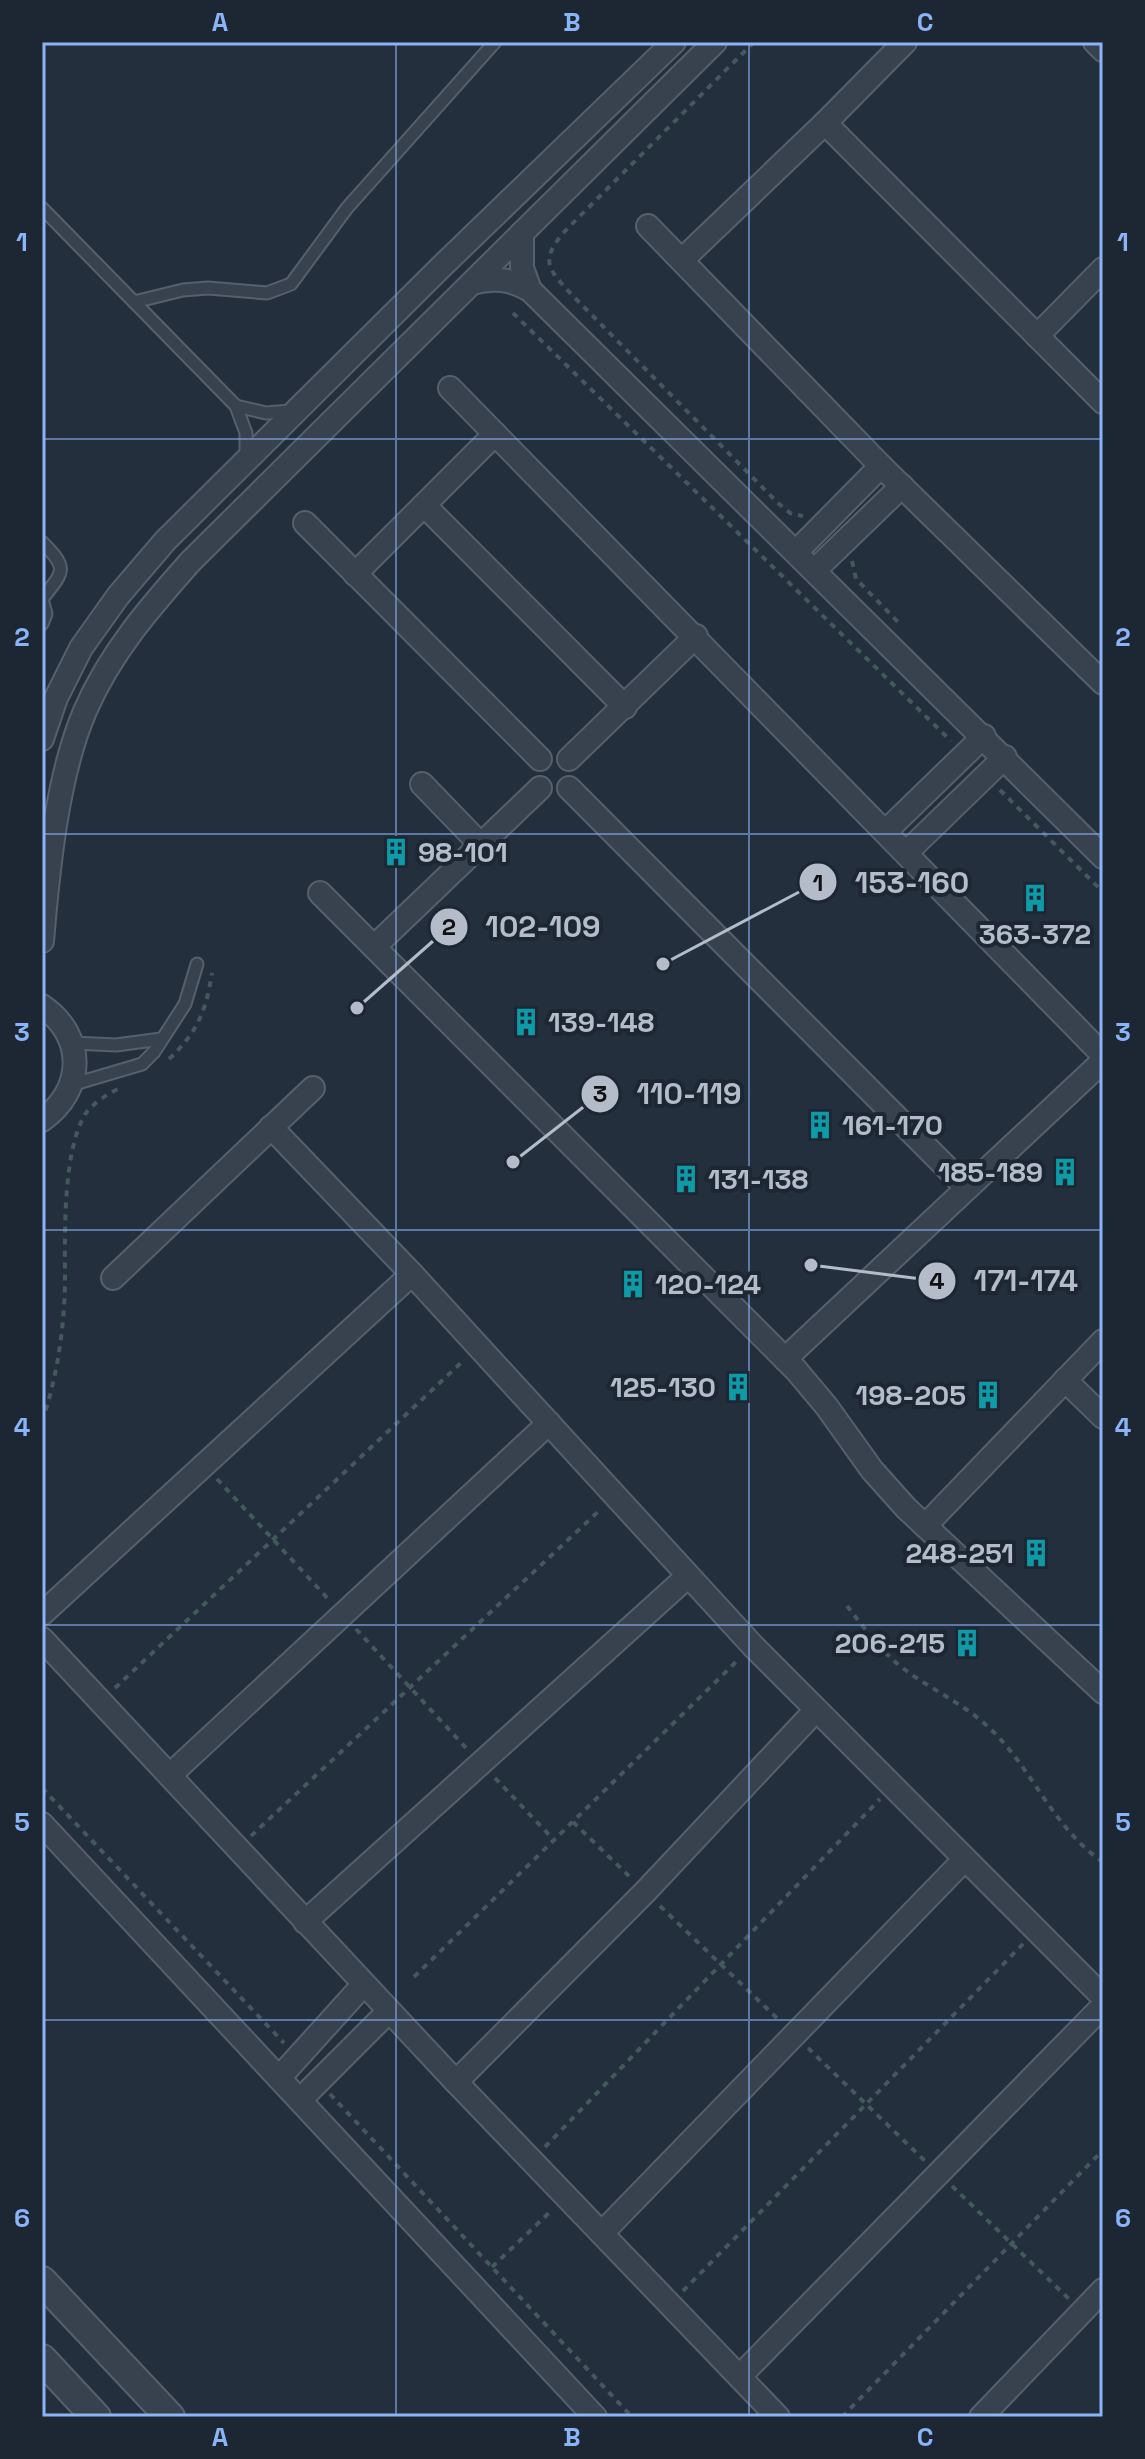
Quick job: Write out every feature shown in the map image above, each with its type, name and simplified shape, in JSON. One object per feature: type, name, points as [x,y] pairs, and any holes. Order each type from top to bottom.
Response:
[{"type":"street","points":[[42,739],[56,698],[81,648],[118,596],[165,541],[440,268],[674,42]]},
{"type":"street","points":[[42,941],[52,857],[71,755],[84,712],[109,663],[142,615],[191,561],[715,42]]},
{"type":"street","points":[[682,260],[905,42]]},
{"type":"street","points":[[1095,42],[1103,50]]},
{"type":"street","points":[[825,123],[1103,402]]},
{"type":"street","points":[[648,226],[881,466],[1099,670]]},
{"type":"street","points":[[522,233],[522,268],[530,290]]},
{"type":"street","points":[[1037,336],[1103,269]]},
{"type":"street","points":[[472,283],[496,279],[520,284],[530,290],[1103,857]]},
{"type":"street","points":[[450,388],[1103,1055]]},
{"type":"street","points":[[355,574],[495,434]]},
{"type":"street","points":[[796,552],[881,466]]},
{"type":"street","points":[[815,570],[902,486]]},
{"type":"street","points":[[424,505],[625,707]]},
{"type":"street","points":[[305,523],[540,759]]},
{"type":"street","points":[[569,759],[696,636]]},
{"type":"street","points":[[886,831],[984,736]]},
{"type":"street","points":[[558,753],[569,759],[575,771],[569,788],[551,793],[540,788],[535,770],[540,759],[558,753]]},
{"type":"street","points":[[907,852],[1005,757]]},
{"type":"street","points":[[422,784],[481,845]]},
{"type":"street","points":[[374,947],[540,788]]},
{"type":"street","points":[[569,788],[967,1188]]},
{"type":"street","points":[[320,893],[785,1359],[827,1407],[872,1470],[925,1526],[1103,1692]]},
{"type":"street","points":[[42,1006],[60,1022],[72,1043],[75,1057],[71,1085],[55,1111],[42,1121]]},
{"type":"street","points":[[785,1359],[1103,1061]]},
{"type":"street","points":[[113,1278],[313,1088]]},
{"type":"street","points":[[271,1127],[412,1274],[753,1646],[1103,1997]]},
{"type":"street","points":[[42,1614],[412,1274]]},
{"type":"street","points":[[925,1526],[1103,1341]]},
{"type":"street","points":[[1065,1380],[1103,1417]]},
{"type":"street","points":[[170,1775],[549,1423]]},
{"type":"street","points":[[305,1922],[688,1576]]},
{"type":"street","points":[[42,1639],[388,2012],[778,2417]]},
{"type":"street","points":[[456,2082],[645,1892],[816,1710]]},
{"type":"street","points":[[42,1824],[595,2417]]},
{"type":"street","points":[[602,2233],[965,1859]]},
{"type":"street","points":[[279,2078],[364,1984]]},
{"type":"street","points":[[740,2376],[1103,2006]]},
{"type":"street","points":[[300,2100],[388,2012]]},
{"type":"street","points":[[42,2281],[170,2417]]},
{"type":"street","points":[[981,2417],[1103,2290]]},
{"type":"street","points":[[42,2359],[96,2417]]},
{"type":"lane","points":[[134,302],[183,290],[208,288],[267,293],[291,284],[347,208],[495,42]]},
{"type":"lane","points":[[42,208],[236,406],[246,433],[246,461]]},
{"type":"lane","points":[[236,406],[266,413],[297,410]]},
{"type":"lane","points":[[42,542],[59,559],[62,569],[42,599],[46,614],[42,624]]},
{"type":"lane","points":[[71,1085],[142,1064],[154,1052],[185,1004],[197,964]]},
{"type":"lane","points":[[72,1043],[116,1045],[161,1039]]},
{"type":"path","points":[[754,42],[565,231],[552,246],[548,261],[551,272],[572,295],[778,503],[790,513],[814,515],[823,525]]},
{"type":"path","points":[[513,313],[965,755]]},
{"type":"path","points":[[842,544],[853,556],[856,579],[909,633]]},
{"type":"path","points":[[985,776],[1103,892]]},
{"type":"path","points":[[161,1066],[181,1048],[196,1027],[207,1004],[212,969]]},
{"type":"path","points":[[42,1422],[54,1386],[60,1344],[66,1217],[75,1140],[87,1112],[111,1092],[123,1087]]},
{"type":"path","points":[[101,1701],[477,1347]]},
{"type":"path","points":[[205,1466],[554,1840]]},
{"type":"path","points":[[237,1849],[616,1495]]},
{"type":"path","points":[[847,1606],[898,1664],[984,1722],[1017,1756],[1037,1791],[1068,1831],[1103,1862]]},
{"type":"path","points":[[414,1977],[753,1646]]},
{"type":"path","points":[[532,2160],[893,1786]]},
{"type":"path","points":[[42,1788],[297,2057]]},
{"type":"path","points":[[573,1822],[1082,2312]]},
{"type":"path","points":[[671,2304],[1036,1930]]},
{"type":"path","points":[[319,2083],[632,2417]]},
{"type":"path","points":[[842,2417],[1103,2150]]},
{"type":"path","points":[[492,2267],[566,2196]]},
{"type":"place","name":"98-101","points":[[396,852]]},
{"type":"place","name":"363-372","points":[[1035,898]]},
{"type":"place","name":"153-160","points":[[663,964]]},
{"type":"place","name":"102-109","points":[[357,1008]]},
{"type":"place","name":"139-148","points":[[526,1022]]},
{"type":"place","name":"161-170","points":[[820,1125]]},
{"type":"place","name":"110-119","points":[[513,1162]]},
{"type":"place","name":"185-189","points":[[1065,1172]]},
{"type":"place","name":"131-138","points":[[686,1179]]},
{"type":"place","name":"171-174","points":[[811,1265]]},
{"type":"place","name":"120-124","points":[[633,1284]]},
{"type":"place","name":"125-130","points":[[738,1387]]},
{"type":"place","name":"198-205","points":[[988,1395]]},
{"type":"place","name":"248-251","points":[[1036,1553]]},
{"type":"place","name":"206-215","points":[[967,1643]]}]
